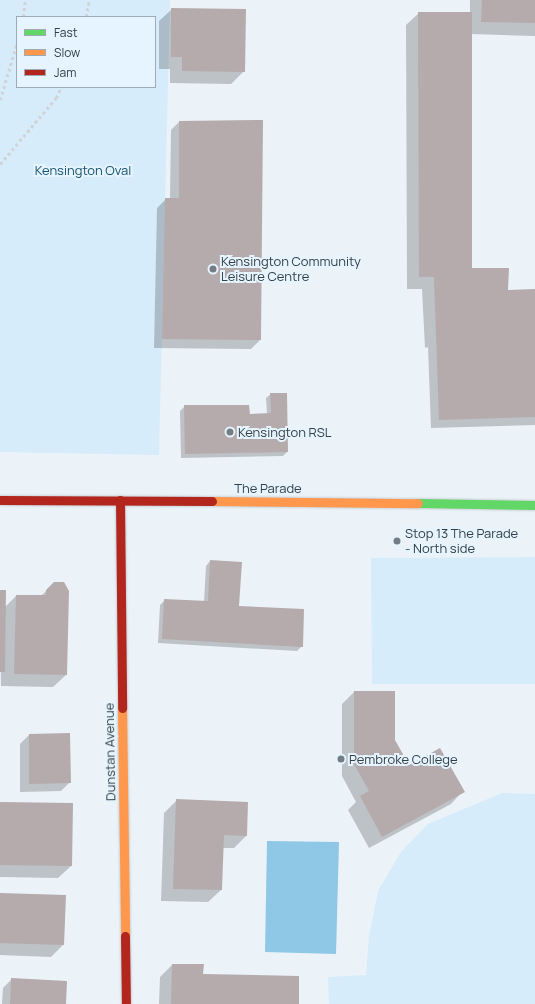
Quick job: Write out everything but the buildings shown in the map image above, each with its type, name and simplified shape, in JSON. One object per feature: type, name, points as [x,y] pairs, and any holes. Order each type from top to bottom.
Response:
[{"type":"main road","name":"The Parade","points":[[0,500],[535,505]]},
{"type":"main road","name":"Dunstan Avenue","points":[[120,500],[126,1004]]},
{"type":"path","points":[[23,16],[25,0]]},
{"type":"path","points":[[86,16],[89,0]]},
{"type":"path","points":[[0,100],[16,46]]},
{"type":"path","points":[[0,164],[56,98],[61,88]]},
{"type":"green space","name":"Kensington Oval","points":[[0,0],[170,0],[159,455],[0,452]]},
{"type":"green space","points":[[535,557],[535,684],[372,684],[371,558]]},
{"type":"green space","points":[[502,793],[535,794],[535,1004],[329,1004],[328,977],[366,975],[369,936],[378,891],[401,852],[428,824]]},
{"type":"water","points":[[267,841],[339,842],[336,954],[265,952]]},
{"type":"traffic: fast","points":[[418,503],[535,505]]},
{"type":"traffic: slow","points":[[212,501],[418,503]]},
{"type":"traffic: slow","points":[[122,708],[125,936]]},
{"type":"traffic: jam","points":[[0,500],[212,501]]},
{"type":"traffic: jam","points":[[120,500],[122,708]]},
{"type":"traffic: jam","points":[[125,936],[126,1004]]},
{"type":"place","name":"Kensington Community Leisure Centre","points":[[213,269]]},
{"type":"place","name":"Kensington RSL","points":[[230,432]]},
{"type":"place","name":"Stop 13 The Parade - North side","points":[[397,541]]},
{"type":"place","name":"Pembroke College","points":[[341,759]]}]
